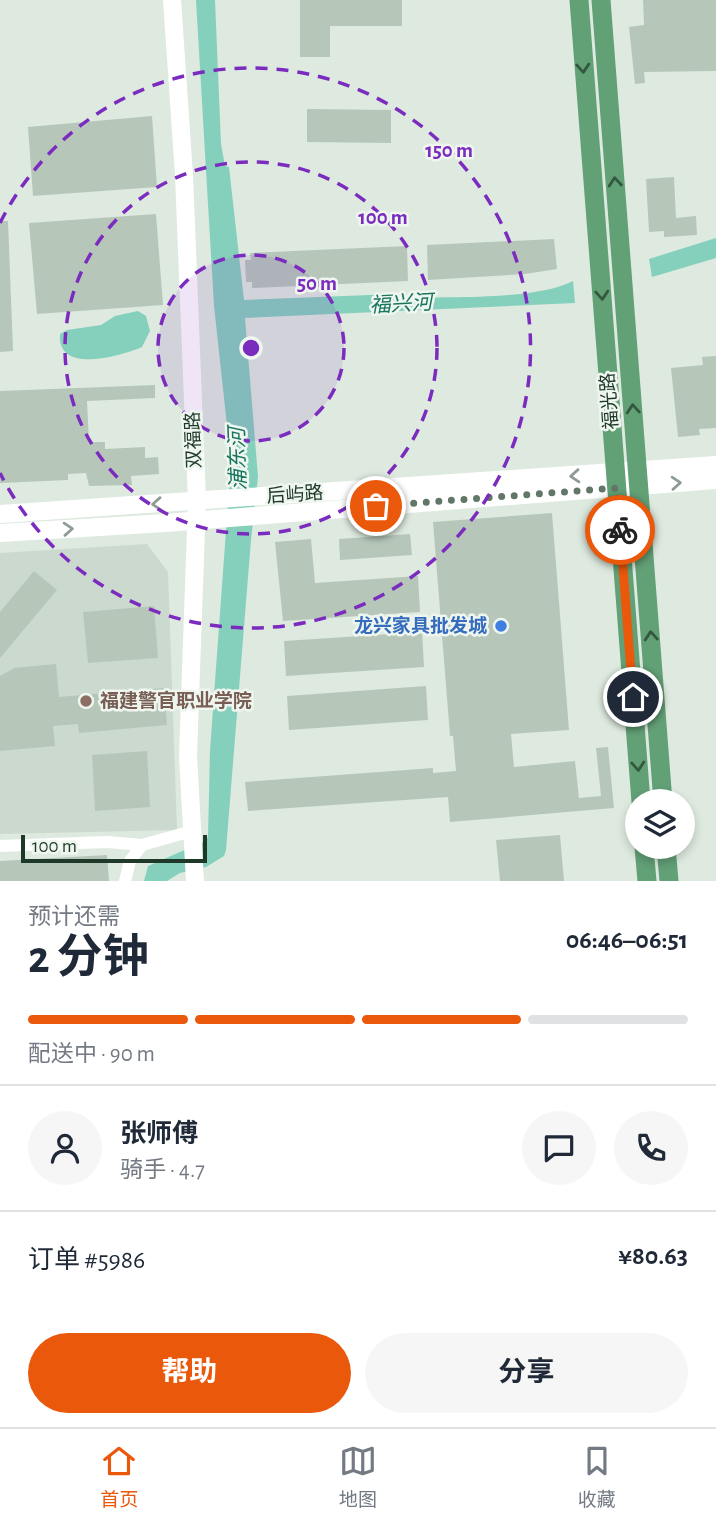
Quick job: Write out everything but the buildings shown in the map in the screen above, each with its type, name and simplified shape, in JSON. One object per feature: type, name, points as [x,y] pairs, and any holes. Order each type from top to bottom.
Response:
[{"type":"main road","name":"双福路","points":[[172,0],[184,175],[197,511],[188,729],[195,876]]},
{"type":"main road","name":"福光路","points":[[579,0],[639,789]]},
{"type":"main road","name":"福光路","points":[[601,0],[662,789]]},
{"type":"main road","name":"后屿路","points":[[639,479],[716,465]]},
{"type":"main road","name":"后屿路","points":[[197,511],[616,480],[716,480]]},
{"type":"main road","points":[[0,514],[197,511]]},
{"type":"main road","points":[[0,533],[197,511]]},
{"type":"main road","points":[[645,859],[647,881]]},
{"type":"main road","points":[[667,859],[669,881]]},
{"type":"street","points":[[0,846],[107,842],[142,845],[192,836]]},
{"type":"street","points":[[125,881],[130,861],[142,845]]},
{"type":"shaded area","name":"福建警官职业学院","points":[[147,544],[168,572],[177,830],[0,834],[0,553]]},
{"type":"water","points":[[196,0],[215,0],[221,144],[225,166],[229,167],[244,300],[396,294],[400,298],[513,295],[536,292],[573,281],[575,303],[245,318],[258,477],[226,850],[224,856],[206,867],[180,873],[167,881],[144,881],[148,866],[205,841],[208,837],[210,750],[231,462],[214,306]]},
{"type":"water","points":[[716,238],[716,258],[652,277],[649,259]]},
{"type":"water","points":[[138,311],[146,316],[150,331],[142,347],[106,358],[79,359],[68,355],[62,347],[60,334],[67,330],[101,325],[115,316]]},
{"type":"way so far","points":[[376,506],[617,488],[620,530]]},
{"type":"place","name":"龙兴家具批发城","points":[[501,626]]},
{"type":"place","name":"福建警官职业学院","points":[[86,701]]},
{"type":"route","points":[[620,530],[633,697]]},
{"type":"water label","name":"福兴河","points":[[401,304]]},
{"type":"water label","name":"浦东河","points":[[238,459]]}]
